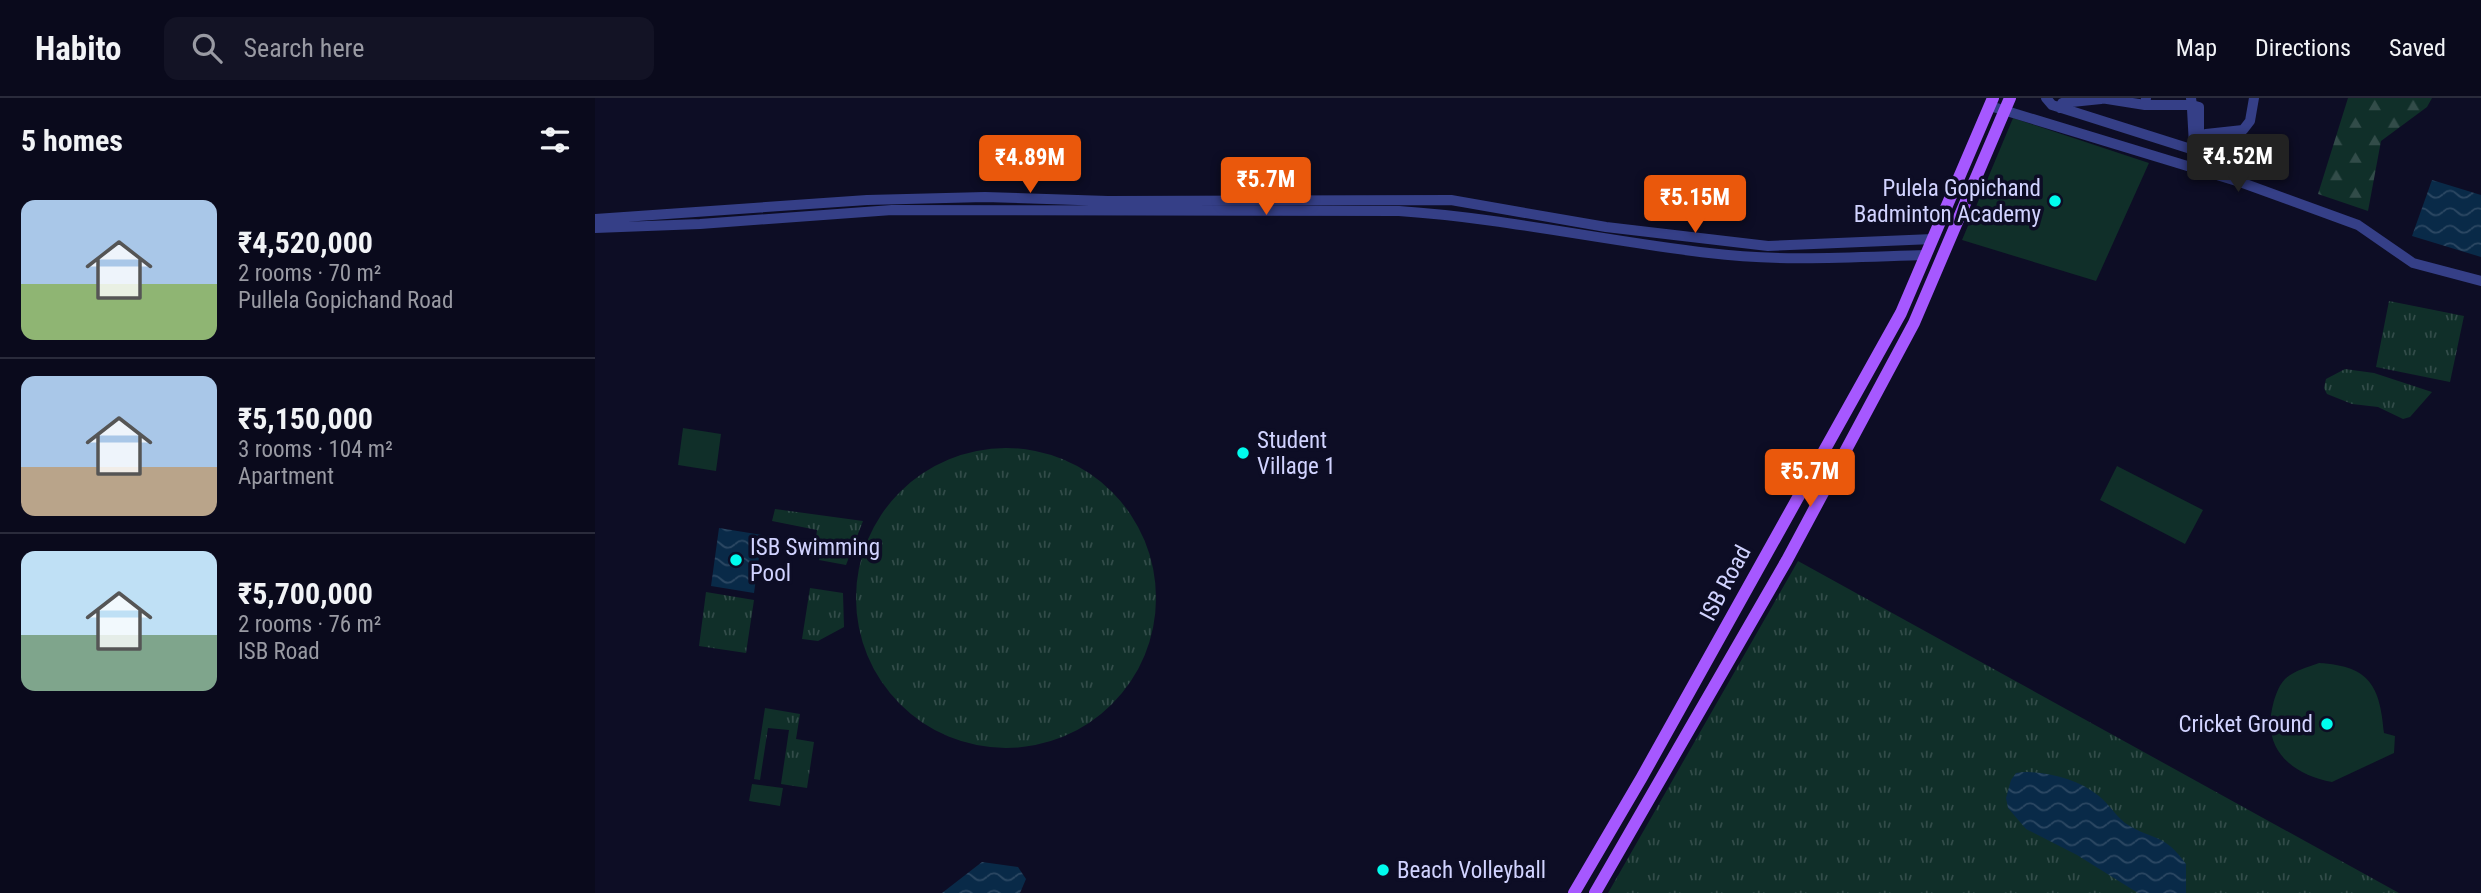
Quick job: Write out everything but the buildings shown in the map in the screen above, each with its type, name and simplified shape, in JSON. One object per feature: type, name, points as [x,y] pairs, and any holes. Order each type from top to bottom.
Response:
[{"type":"main road","name":"ISB Road","points":[[1574,893],[1643,777],[1901,313],[1992,101]]},
{"type":"main road","name":"ISB Road","points":[[1595,893],[1787,560],[1914,323],[2008,104]]},
{"type":"street","points":[[2046,98],[2047,102],[2060,108],[2194,150],[2206,167]]},
{"type":"street","points":[[2200,134],[2243,130],[2250,121],[2254,98]]},
{"type":"street","points":[[2060,108],[2062,103],[2101,99],[2192,104],[2199,107],[2200,134],[2206,167]]},
{"type":"street","points":[[1992,101],[2140,149],[2206,167]]},
{"type":"street","points":[[2194,150],[2200,134]]},
{"type":"street","points":[[2140,149],[2206,167],[2358,225],[2413,263],[2481,279]]},
{"type":"street","points":[[595,219],[867,200],[985,197],[1121,201],[1451,200],[1605,227],[1768,246],[1933,239]]},
{"type":"street","points":[[595,228],[700,225],[892,210],[1399,212],[1464,215],[1711,253],[1775,258],[1926,255]]},
{"type":"green space","points":[[2348,98],[2432,98],[2427,107],[2381,141],[2368,211],[2318,194]]},
{"type":"green space","name":"Pulela Gopichand Badminton Academy","points":[[2013,118],[2149,163],[2096,281],[1962,240]]},
{"type":"green space","points":[[2389,301],[2464,316],[2450,382],[2376,367]]},
{"type":"green space","points":[[2345,369],[2374,373],[2432,392],[2410,417],[2403,419],[2378,407],[2352,404],[2327,394],[2324,388],[2326,379]]},
{"type":"green space","points":[[683,428],[721,434],[716,471],[678,465]]},
{"type":"green space","points":[[1006,448],[1035,451],[1063,460],[1089,474],[1112,492],[1130,515],[1144,541],[1153,569],[1156,598],[1153,627],[1144,655],[1130,681],[1112,704],[1089,722],[1063,736],[1035,745],[1006,748],[977,745],[949,736],[923,722],[900,704],[882,681],[868,655],[859,627],[856,598],[859,569],[868,541],[882,515],[900,492],[923,474],[949,460],[977,451]]},
{"type":"green space","points":[[2117,466],[2203,510],[2185,544],[2100,500]]},
{"type":"green space","points":[[775,509],[863,521],[846,565],[819,560],[820,555],[814,553],[817,530],[772,521]]},
{"type":"green space","points":[[1798,561],[2399,893],[1608,893]]},
{"type":"green space","points":[[810,588],[843,593],[844,627],[818,641],[802,639]]},
{"type":"green space","points":[[706,592],[754,600],[746,653],[699,646]]},
{"type":"green space","name":"Cricket Ground","points":[[2319,663],[2350,669],[2369,681],[2379,703],[2384,733],[2395,736],[2394,753],[2332,782],[2305,774],[2284,759],[2272,737],[2270,724],[2274,701],[2283,682],[2296,671]]},
{"type":"green space","points":[[765,708],[800,714],[796,739],[814,742],[807,788],[781,784],[789,730],[768,728],[760,780],[754,779]]},
{"type":"green space","points":[[752,784],[783,788],[780,806],[749,801]]},
{"type":"water","points":[[2432,180],[2481,195],[2481,257],[2412,236]]},
{"type":"water","name":"ISB Swimming Pool","points":[[719,528],[762,535],[754,593],[711,586]]},
{"type":"water","points":[[2016,773],[2053,775],[2082,785],[2103,799],[2125,823],[2170,846],[2186,864],[2186,893],[2138,893],[2077,855],[2026,829],[2008,808],[2006,798],[2011,780]]},
{"type":"water","points":[[982,862],[1018,867],[1026,879],[1020,893],[942,893]]},
{"type":"place","name":"Pulela Gopichand Badminton Academy","points":[[2055,201]]},
{"type":"place","name":"Student Village 1","points":[[1243,453]]},
{"type":"place","name":"ISB Swimming Pool","points":[[736,560]]},
{"type":"place","name":"Cricket Ground","points":[[2327,724]]},
{"type":"place","name":"Beach Volleyball","points":[[1383,870]]}]
